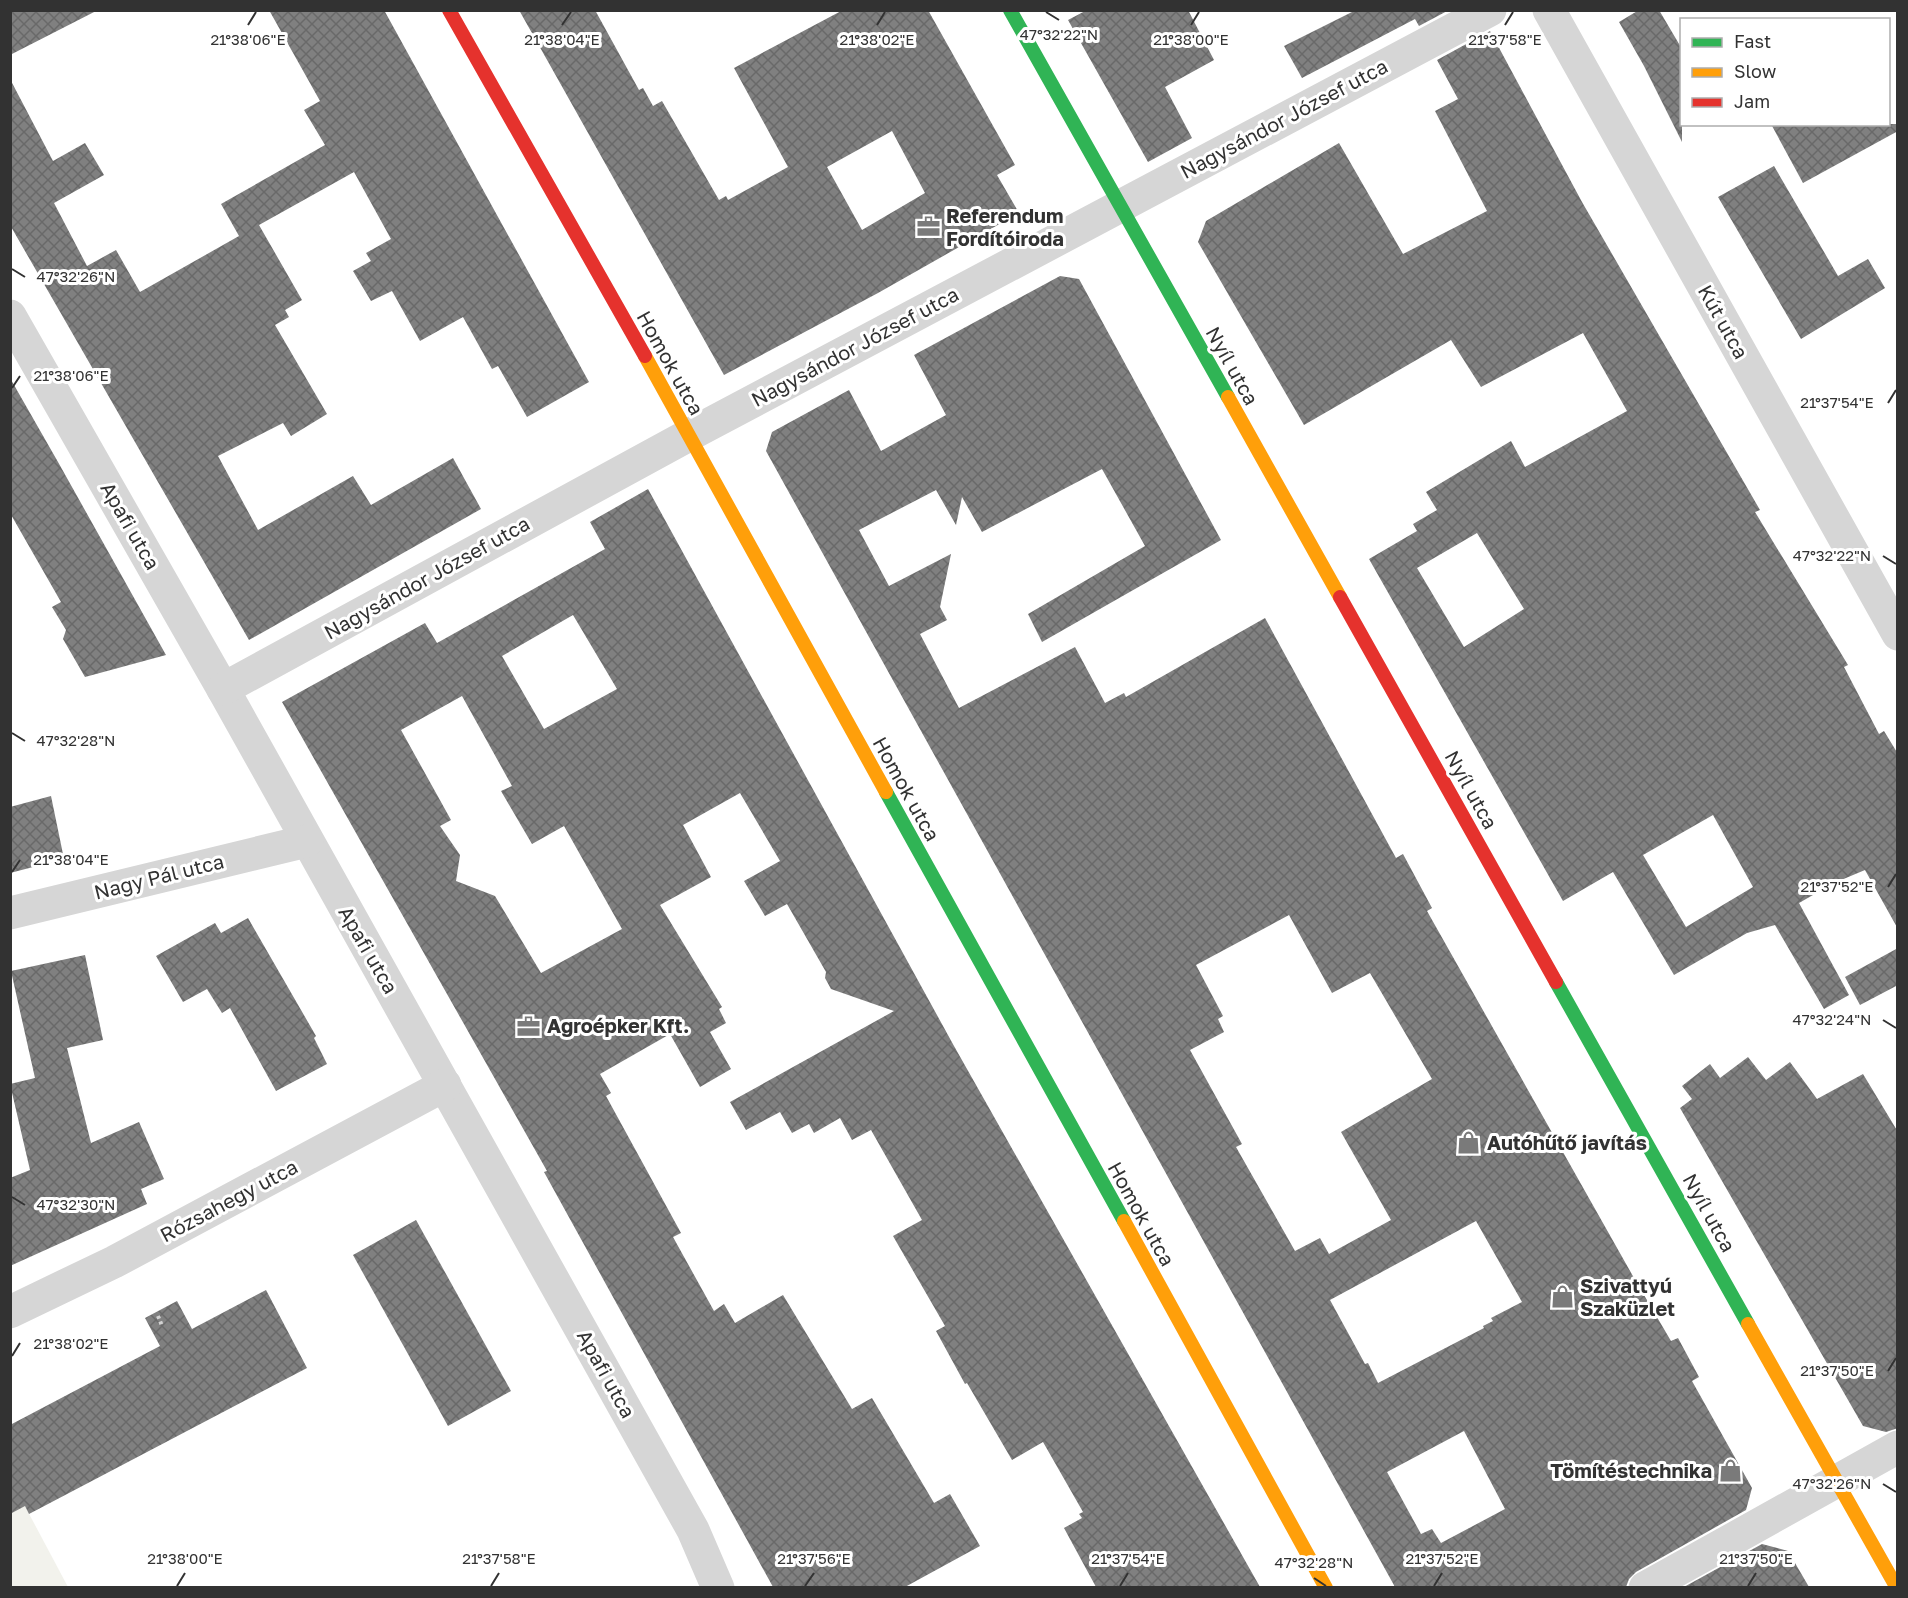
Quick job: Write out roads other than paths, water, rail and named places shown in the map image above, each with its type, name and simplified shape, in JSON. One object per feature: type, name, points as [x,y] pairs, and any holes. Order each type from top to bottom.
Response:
[{"type":"main road","name":"Homok utca","points":[[449,10],[689,435],[1326,1587]]},
{"type":"main road","name":"Nyíl utca","points":[[1010,10],[1898,1587]]},
{"type":"street","name":"Nagysándor József utca","points":[[223,689],[689,435],[1490,10]]},
{"type":"street","name":"Kút utca","points":[[1549,10],[1898,634]]},
{"type":"street","name":"Apafi utca","points":[[10,316],[223,689],[693,1530],[718,1587]]},
{"type":"street","name":"Nagy Pál utca","points":[[10,913],[307,842]]},
{"type":"street","name":"Rózsahegy utca","points":[[10,1312],[134,1252],[445,1085]]},
{"type":"street","points":[[1645,1587],[1898,1447]]},
{"type":"place","name":"Referendum Fordítóiroda","points":[[928,227]]},
{"type":"place","name":"Agroépker Kft.","points":[[529,1026]]},
{"type":"place","name":"Autóhűtő javítás","points":[[1469,1143]]},
{"type":"place","name":"Szivattyú Szaküzlet","points":[[1562,1297]]},
{"type":"place","name":"Tömítéstechnika","points":[[1730,1471]]}]
